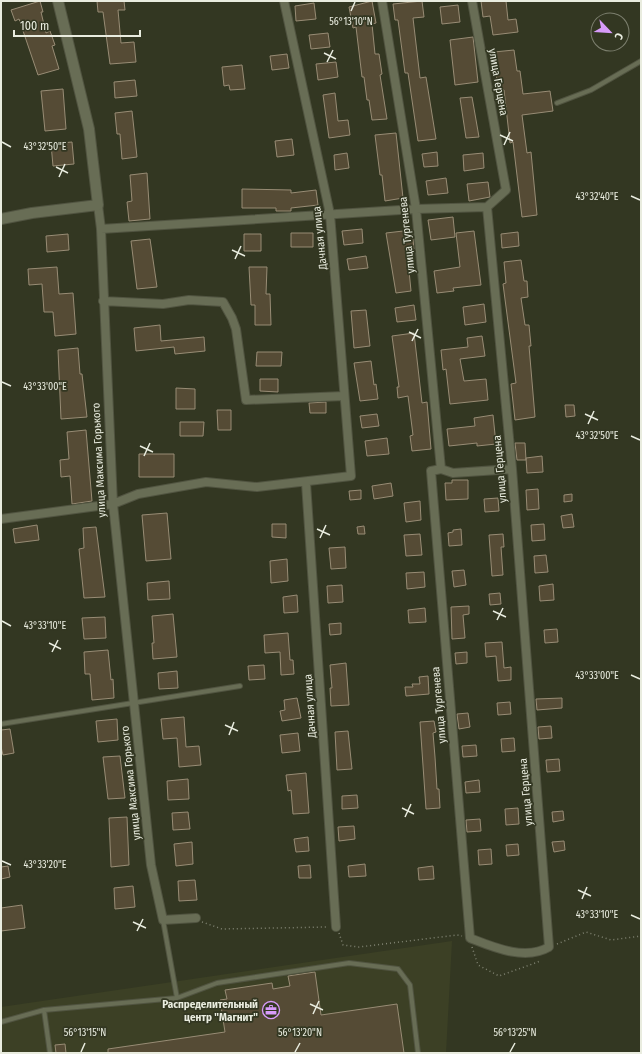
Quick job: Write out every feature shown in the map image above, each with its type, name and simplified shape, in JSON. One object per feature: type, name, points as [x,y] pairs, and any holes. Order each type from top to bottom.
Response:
[{"type":"street","name":"улица Максима Горького","points":[[58,1],[89,129],[101,229],[113,504],[151,865],[163,920]]},
{"type":"street","name":"Дачная улица","points":[[284,1],[330,214],[350,476],[306,483],[336,927]]},
{"type":"street","name":"улица Тургенева","points":[[382,1],[416,209],[441,469],[431,470],[470,938]]},
{"type":"street","name":"улица Герцена","points":[[470,938],[501,950],[540,953],[549,947],[512,469],[487,207],[506,190],[472,1]]},
{"type":"street","points":[[1,219],[32,213],[98,206]]},
{"type":"street","points":[[101,229],[416,209],[487,207]]},
{"type":"street","points":[[103,301],[162,304],[189,300],[223,302],[236,329],[246,400],[344,396]]},
{"type":"street","points":[[441,469],[454,473],[512,469]]},
{"type":"street","points":[[1,520],[113,504],[138,494],[206,482],[257,487],[306,483]]},
{"type":"street","points":[[163,920],[196,918]]},
{"type":"lane","points":[[557,103],[591,90],[641,61]]},
{"type":"lane","points":[[1,724],[240,686]]},
{"type":"lane","points":[[163,920],[177,998]]},
{"type":"lane","points":[[1,1022],[44,1010],[177,998],[217,983],[349,963],[398,969],[410,985],[418,1053]]},
{"type":"lane","points":[[44,1010],[50,1053]]},
{"type":"path","points":[[196,918],[205,924],[222,929],[336,927],[343,945],[359,947],[457,935],[470,938]]},
{"type":"shaded area","points":[[452,941],[446,1053],[1,1053],[1,1007]]},
{"type":"building","points":[[40,1],[46,33],[50,31],[55,45],[52,46],[59,69],[38,75],[19,19],[15,21],[11,10]]},
{"type":"building","points":[[97,1],[124,1],[125,10],[118,10],[121,43],[134,42],[136,62],[110,64],[103,12],[98,12]]},
{"type":"building","points":[[372,1],[376,23],[372,24],[375,54],[379,54],[382,74],[380,75],[387,119],[372,120],[369,100],[367,100],[364,77],[362,77],[356,27],[353,28],[349,7]]},
{"type":"building","points":[[422,1],[424,17],[413,18],[420,78],[426,77],[436,139],[418,141],[408,73],[405,73],[398,20],[395,20],[393,4]]},
{"type":"building","points":[[481,1],[506,1],[508,20],[516,19],[518,32],[493,35],[490,16],[483,17]]},
{"type":"building","points":[[314,3],[316,19],[296,21],[295,6]]},
{"type":"building","points":[[458,5],[460,22],[442,24],[440,7]]},
{"type":"building","points":[[328,33],[330,47],[311,49],[309,35]]},
{"type":"building","points":[[473,37],[478,82],[455,85],[450,40]]},
{"type":"building","points":[[514,50],[517,71],[520,71],[523,94],[550,91],[553,111],[522,115],[527,153],[531,152],[537,215],[522,217],[513,142],[510,143],[504,90],[498,91],[494,52]]},
{"type":"building","points":[[287,54],[289,68],[272,70],[270,56]]},
{"type":"building","points":[[336,62],[338,77],[318,80],[316,64]]},
{"type":"building","points":[[242,65],[245,89],[230,90],[229,85],[224,86],[222,67]]},
{"type":"building","points":[[135,80],[137,96],[115,98],[114,82]]},
{"type":"building","points":[[63,89],[66,129],[45,131],[41,91]]},
{"type":"building","points":[[335,93],[338,121],[348,120],[350,135],[329,138],[323,95]]},
{"type":"building","points":[[472,97],[479,137],[466,138],[460,98]]},
{"type":"building","points":[[132,111],[137,157],[122,159],[120,134],[117,134],[115,113]]},
{"type":"building","points":[[396,133],[403,198],[385,201],[375,135]]},
{"type":"building","points":[[292,139],[294,155],[277,157],[275,141]]},
{"type":"building","points":[[72,142],[74,164],[53,166],[51,144]]},
{"type":"building","points":[[437,152],[438,166],[424,167],[422,154]]},
{"type":"building","points":[[347,153],[349,168],[335,170],[334,155]]},
{"type":"building","points":[[483,153],[484,168],[464,171],[463,155]]},
{"type":"building","points":[[147,173],[150,219],[129,221],[127,202],[132,201],[130,175]]},
{"type":"building","points":[[446,178],[448,193],[428,195],[426,181]]},
{"type":"building","points":[[488,182],[490,197],[469,201],[467,184]]},
{"type":"building","points":[[242,189],[291,190],[291,193],[316,190],[318,205],[291,208],[291,211],[276,211],[276,208],[242,208]]},
{"type":"building","points":[[453,217],[455,237],[431,240],[428,220]]},
{"type":"building","points":[[362,229],[363,243],[344,245],[342,231]]},
{"type":"building","points":[[412,230],[414,249],[407,250],[411,291],[396,293],[386,233]]},
{"type":"building","points":[[474,231],[481,285],[453,288],[454,291],[437,293],[434,271],[460,267],[456,233]]},
{"type":"building","points":[[518,232],[519,246],[502,248],[501,234]]},
{"type":"building","points":[[291,233],[313,233],[313,247],[291,247]]},
{"type":"building","points":[[68,234],[69,250],[47,252],[46,236]]},
{"type":"building","points":[[244,234],[261,234],[261,251],[244,251]]},
{"type":"building","points":[[150,239],[157,287],[137,289],[131,241]]},
{"type":"building","points":[[366,256],[368,268],[349,270],[347,259]]},
{"type":"building","points":[[521,260],[524,281],[527,281],[528,297],[521,298],[525,325],[529,325],[531,346],[529,346],[535,417],[515,420],[511,384],[516,383],[503,284],[506,283],[504,262]]},
{"type":"building","points":[[57,267],[59,294],[73,293],[76,334],[55,336],[53,312],[44,312],[42,284],[29,285],[28,269]]},
{"type":"building","points":[[249,267],[267,267],[266,294],[270,294],[271,325],[255,325],[255,305],[251,305]]},
{"type":"building","points":[[484,304],[486,322],[465,325],[463,307]]},
{"type":"building","points":[[414,305],[416,320],[397,322],[395,308]]},
{"type":"building","points":[[366,310],[370,346],[354,348],[351,311]]},
{"type":"building","points":[[160,325],[161,341],[204,337],[205,351],[175,354],[174,347],[136,351],[134,328]]},
{"type":"building","points":[[414,333],[422,403],[427,402],[431,449],[412,451],[410,436],[413,435],[408,396],[398,398],[397,387],[399,387],[392,336]]},
{"type":"building","points":[[482,336],[485,356],[460,359],[464,381],[486,379],[488,400],[450,404],[446,369],[443,370],[441,350],[468,347],[467,338]]},
{"type":"building","points":[[78,348],[80,374],[82,374],[87,417],[61,419],[58,350]]},
{"type":"building","points":[[257,352],[282,352],[281,366],[256,366]]},
{"type":"building","points":[[371,361],[374,385],[376,384],[378,399],[360,401],[354,363]]},
{"type":"building","points":[[260,379],[278,379],[278,392],[260,391]]},
{"type":"building","points":[[176,388],[195,389],[195,409],[176,409]]},
{"type":"building","points":[[326,402],[326,413],[310,413],[309,403]]},
{"type":"building","points":[[565,405],[574,405],[575,416],[566,417]]},
{"type":"building","points":[[217,410],[231,410],[231,430],[218,430]]},
{"type":"building","points":[[377,414],[379,426],[362,428],[360,416]]},
{"type":"building","points":[[493,415],[496,444],[477,446],[477,443],[449,446],[447,429],[475,426],[474,418]]},
{"type":"building","points":[[180,422],[204,422],[203,436],[180,436]]},
{"type":"building","points":[[86,430],[92,501],[72,504],[70,476],[61,477],[60,460],[69,459],[67,432]]},
{"type":"building","points":[[387,438],[389,454],[367,456],[365,441]]},
{"type":"building","points":[[515,443],[525,443],[526,460],[517,460]]},
{"type":"building","points":[[139,454],[174,454],[174,477],[139,477]]},
{"type":"building","points":[[542,456],[543,472],[527,473],[526,458]]},
{"type":"building","points":[[452,480],[468,480],[468,499],[446,500],[445,483],[452,483]]},
{"type":"building","points":[[391,483],[393,496],[374,499],[372,486]]},
{"type":"building","points":[[538,489],[539,509],[527,510],[526,490]]},
{"type":"building","points":[[361,490],[361,499],[350,500],[349,491]]},
{"type":"building","points":[[572,494],[572,501],[564,502],[564,495]]},
{"type":"building","points":[[498,498],[499,511],[485,512],[484,499]]},
{"type":"building","points":[[420,501],[421,520],[406,522],[404,503]]},
{"type":"building","points":[[167,513],[171,559],[146,561],[142,515]]},
{"type":"building","points":[[572,514],[574,527],[563,528],[561,516]]},
{"type":"building","points":[[272,524],[286,524],[286,538],[272,537]]},
{"type":"building","points":[[544,524],[545,540],[532,541],[531,525]]},
{"type":"building","points":[[37,525],[39,540],[15,543],[13,529]]},
{"type":"building","points":[[364,526],[365,534],[358,534],[357,527]]},
{"type":"building","points":[[96,527],[105,597],[84,598],[79,549],[84,548],[83,528]]},
{"type":"building","points":[[461,529],[462,545],[449,546],[448,533],[453,532],[453,530]]},
{"type":"building","points":[[420,534],[422,555],[406,556],[404,535]]},
{"type":"building","points":[[503,534],[504,547],[501,547],[503,575],[492,576],[489,535]]},
{"type":"building","points":[[345,547],[346,568],[331,569],[329,548]]},
{"type":"building","points":[[546,555],[548,572],[535,573],[534,556]]},
{"type":"building","points":[[287,559],[288,581],[271,583],[270,561]]},
{"type":"building","points":[[464,570],[466,585],[454,587],[452,571]]},
{"type":"building","points":[[424,572],[425,587],[407,589],[406,573]]},
{"type":"building","points":[[169,581],[170,599],[148,600],[147,583]]},
{"type":"building","points":[[553,584],[554,600],[540,601],[539,586]]},
{"type":"building","points":[[342,585],[343,602],[328,603],[327,586]]},
{"type":"building","points":[[500,593],[501,604],[490,605],[489,594]]},
{"type":"building","points":[[297,595],[298,612],[284,613],[283,597]]},
{"type":"building","points":[[469,606],[469,614],[463,615],[465,638],[452,639],[451,607]]},
{"type":"building","points":[[425,608],[426,622],[409,623],[408,610]]},
{"type":"building","points":[[173,614],[177,657],[153,659],[152,643],[154,643],[152,616]]},
{"type":"building","points":[[105,617],[106,638],[84,639],[82,618]]},
{"type":"building","points":[[341,623],[341,634],[330,635],[329,624]]},
{"type":"building","points":[[557,629],[558,642],[545,643],[544,630]]},
{"type":"building","points":[[288,633],[290,660],[293,660],[294,674],[281,675],[280,652],[265,653],[264,635]]},
{"type":"building","points":[[502,642],[504,668],[511,667],[511,680],[498,681],[496,656],[486,657],[485,643]]},
{"type":"building","points":[[108,650],[111,680],[113,679],[114,698],[92,700],[90,674],[85,674],[84,652]]},
{"type":"building","points":[[467,652],[467,663],[456,664],[455,653]]},
{"type":"building","points":[[346,663],[349,705],[331,706],[330,688],[332,688],[330,665]]},
{"type":"building","points":[[264,665],[265,679],[249,680],[248,666]]},
{"type":"building","points":[[177,671],[178,688],[159,689],[158,673]]},
{"type":"building","points":[[428,676],[429,694],[406,696],[405,687],[413,687],[412,684],[420,684],[419,677]]},
{"type":"building","points":[[297,698],[301,718],[282,721],[280,711],[285,710],[284,700]]},
{"type":"building","points":[[562,698],[562,708],[537,710],[536,699]]},
{"type":"building","points":[[510,702],[511,714],[498,715],[497,703]]},
{"type":"building","points":[[468,713],[470,727],[459,729],[457,714]]},
{"type":"building","points":[[184,717],[186,747],[199,746],[201,765],[179,767],[177,738],[163,739],[161,719]]},
{"type":"building","points":[[117,719],[118,740],[98,742],[96,721]]},
{"type":"building","points":[[434,721],[436,732],[433,733],[437,789],[439,789],[440,808],[426,809],[420,722]]},
{"type":"building","points":[[551,726],[552,738],[539,739],[538,727]]},
{"type":"building","points":[[10,729],[14,753],[3,755],[1,747],[1,730]]},
{"type":"building","points":[[348,731],[352,769],[337,770],[335,732]]},
{"type":"building","points":[[298,733],[300,751],[282,753],[280,735]]},
{"type":"building","points":[[514,738],[515,751],[502,752],[501,739]]},
{"type":"building","points":[[476,745],[477,756],[463,757],[462,746]]},
{"type":"building","points":[[120,756],[125,798],[108,799],[103,757]]},
{"type":"building","points":[[559,759],[560,771],[547,772],[546,760]]},
{"type":"building","points":[[306,773],[309,813],[293,814],[291,790],[288,791],[286,775]]},
{"type":"building","points":[[188,779],[189,799],[168,800],[167,781]]},
{"type":"building","points":[[479,780],[480,792],[466,793],[465,782]]},
{"type":"building","points":[[357,795],[358,808],[342,809],[342,796]]},
{"type":"building","points":[[518,808],[519,824],[506,825],[505,809]]},
{"type":"building","points":[[563,811],[564,820],[553,822],[552,812]]},
{"type":"building","points":[[188,812],[190,829],[173,830],[172,813]]},
{"type":"building","points":[[127,817],[129,865],[111,867],[109,818]]},
{"type":"building","points":[[480,819],[481,831],[467,832],[466,820]]},
{"type":"building","points":[[354,826],[355,839],[339,841],[338,827]]},
{"type":"building","points":[[308,837],[309,851],[296,852],[294,839]]},
{"type":"building","points":[[564,841],[565,850],[554,852],[552,842]]},
{"type":"building","points":[[192,842],[193,864],[176,866],[174,844]]},
{"type":"building","points":[[518,844],[519,855],[507,856],[506,845]]},
{"type":"building","points":[[491,849],[492,864],[479,865],[478,850]]},
{"type":"building","points":[[365,864],[366,876],[349,877],[348,866]]},
{"type":"building","points":[[310,865],[311,878],[299,878],[298,866]]},
{"type":"building","points":[[8,866],[10,877],[1,879],[1,867]]},
{"type":"building","points":[[433,866],[434,879],[419,880],[418,868]]},
{"type":"building","points":[[195,880],[197,900],[179,901],[178,881]]},
{"type":"building","points":[[133,886],[135,907],[115,909],[114,888]]},
{"type":"building","points":[[22,905],[25,928],[1,931],[1,908]]},
{"type":"building","name":"Распределительный центр \"Магнит\"","points":[[315,972],[321,1015],[397,1004],[404,1053],[108,1053],[108,1049],[225,1032],[220,1000],[227,999],[225,990],[272,983],[273,989],[290,986],[288,976]]},
{"type":"building","points":[[65,1044],[66,1053],[56,1053],[55,1045]]},
{"type":"place","name":"Распределительный центр \"Магнит\"","points":[[271,1010]]}]
